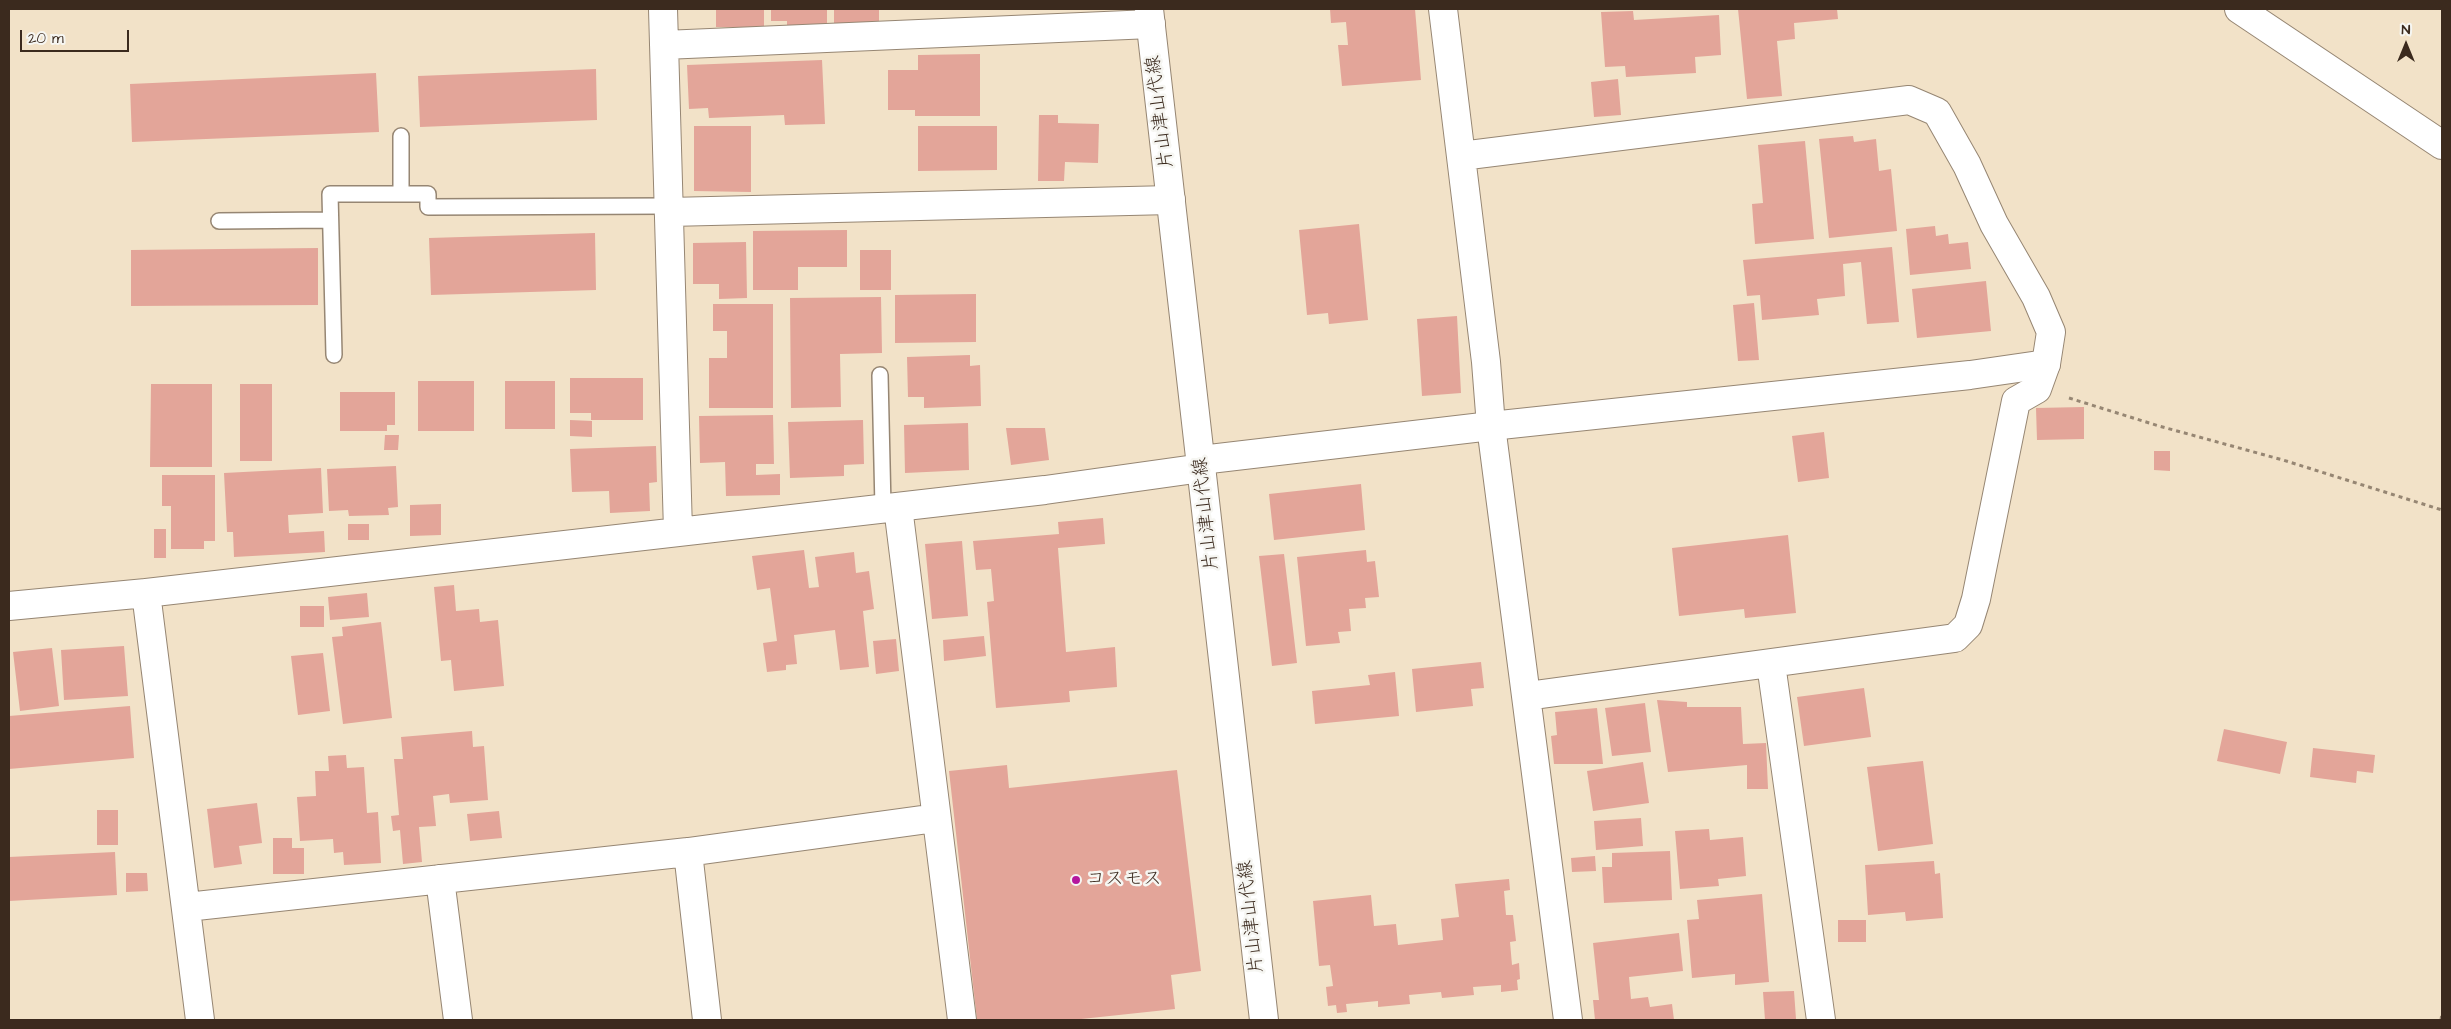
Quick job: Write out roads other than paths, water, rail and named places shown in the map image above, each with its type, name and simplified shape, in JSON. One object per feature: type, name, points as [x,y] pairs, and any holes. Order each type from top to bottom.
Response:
[{"type":"street","points":[[663,9],[678,531]]},
{"type":"street","points":[[1443,9],[1486,362],[1491,426],[1568,1020]]},
{"type":"street","points":[[2239,9],[2442,145]]},
{"type":"street","points":[[664,46],[1150,17]]},
{"type":"street","name":"片山津山代線","points":[[1150,17],[1264,1020]]},
{"type":"street","points":[[1461,156],[1909,100],[1937,112],[1967,165],[1994,224],[2036,297],[2051,332],[2042,377],[2016,401],[1976,599],[1968,625],[1955,638],[1527,696]]},
{"type":"street","points":[[668,209],[1171,200]]},
{"type":"street","points":[[9,606],[146,593],[1045,490],[1201,464],[1491,426],[1970,375],[2042,377]]},
{"type":"street","points":[[890,507],[936,818],[962,1020]]},
{"type":"street","points":[[146,593],[200,1020]]},
{"type":"street","points":[[1771,664],[1821,1020]]},
{"type":"street","points":[[187,907],[688,852],[936,818]]},
{"type":"street","points":[[688,852],[707,1020]]},
{"type":"street","points":[[440,879],[458,1020]]},
{"type":"lane","points":[[401,136],[401,194]]},
{"type":"lane","points":[[334,355],[330,194],[428,194],[428,207],[668,209]]},
{"type":"lane","points":[[219,221],[330,220]]},
{"type":"lane","points":[[880,375],[890,507]]},
{"type":"place","name":"コスモス","points":[[1076,880]]}]
